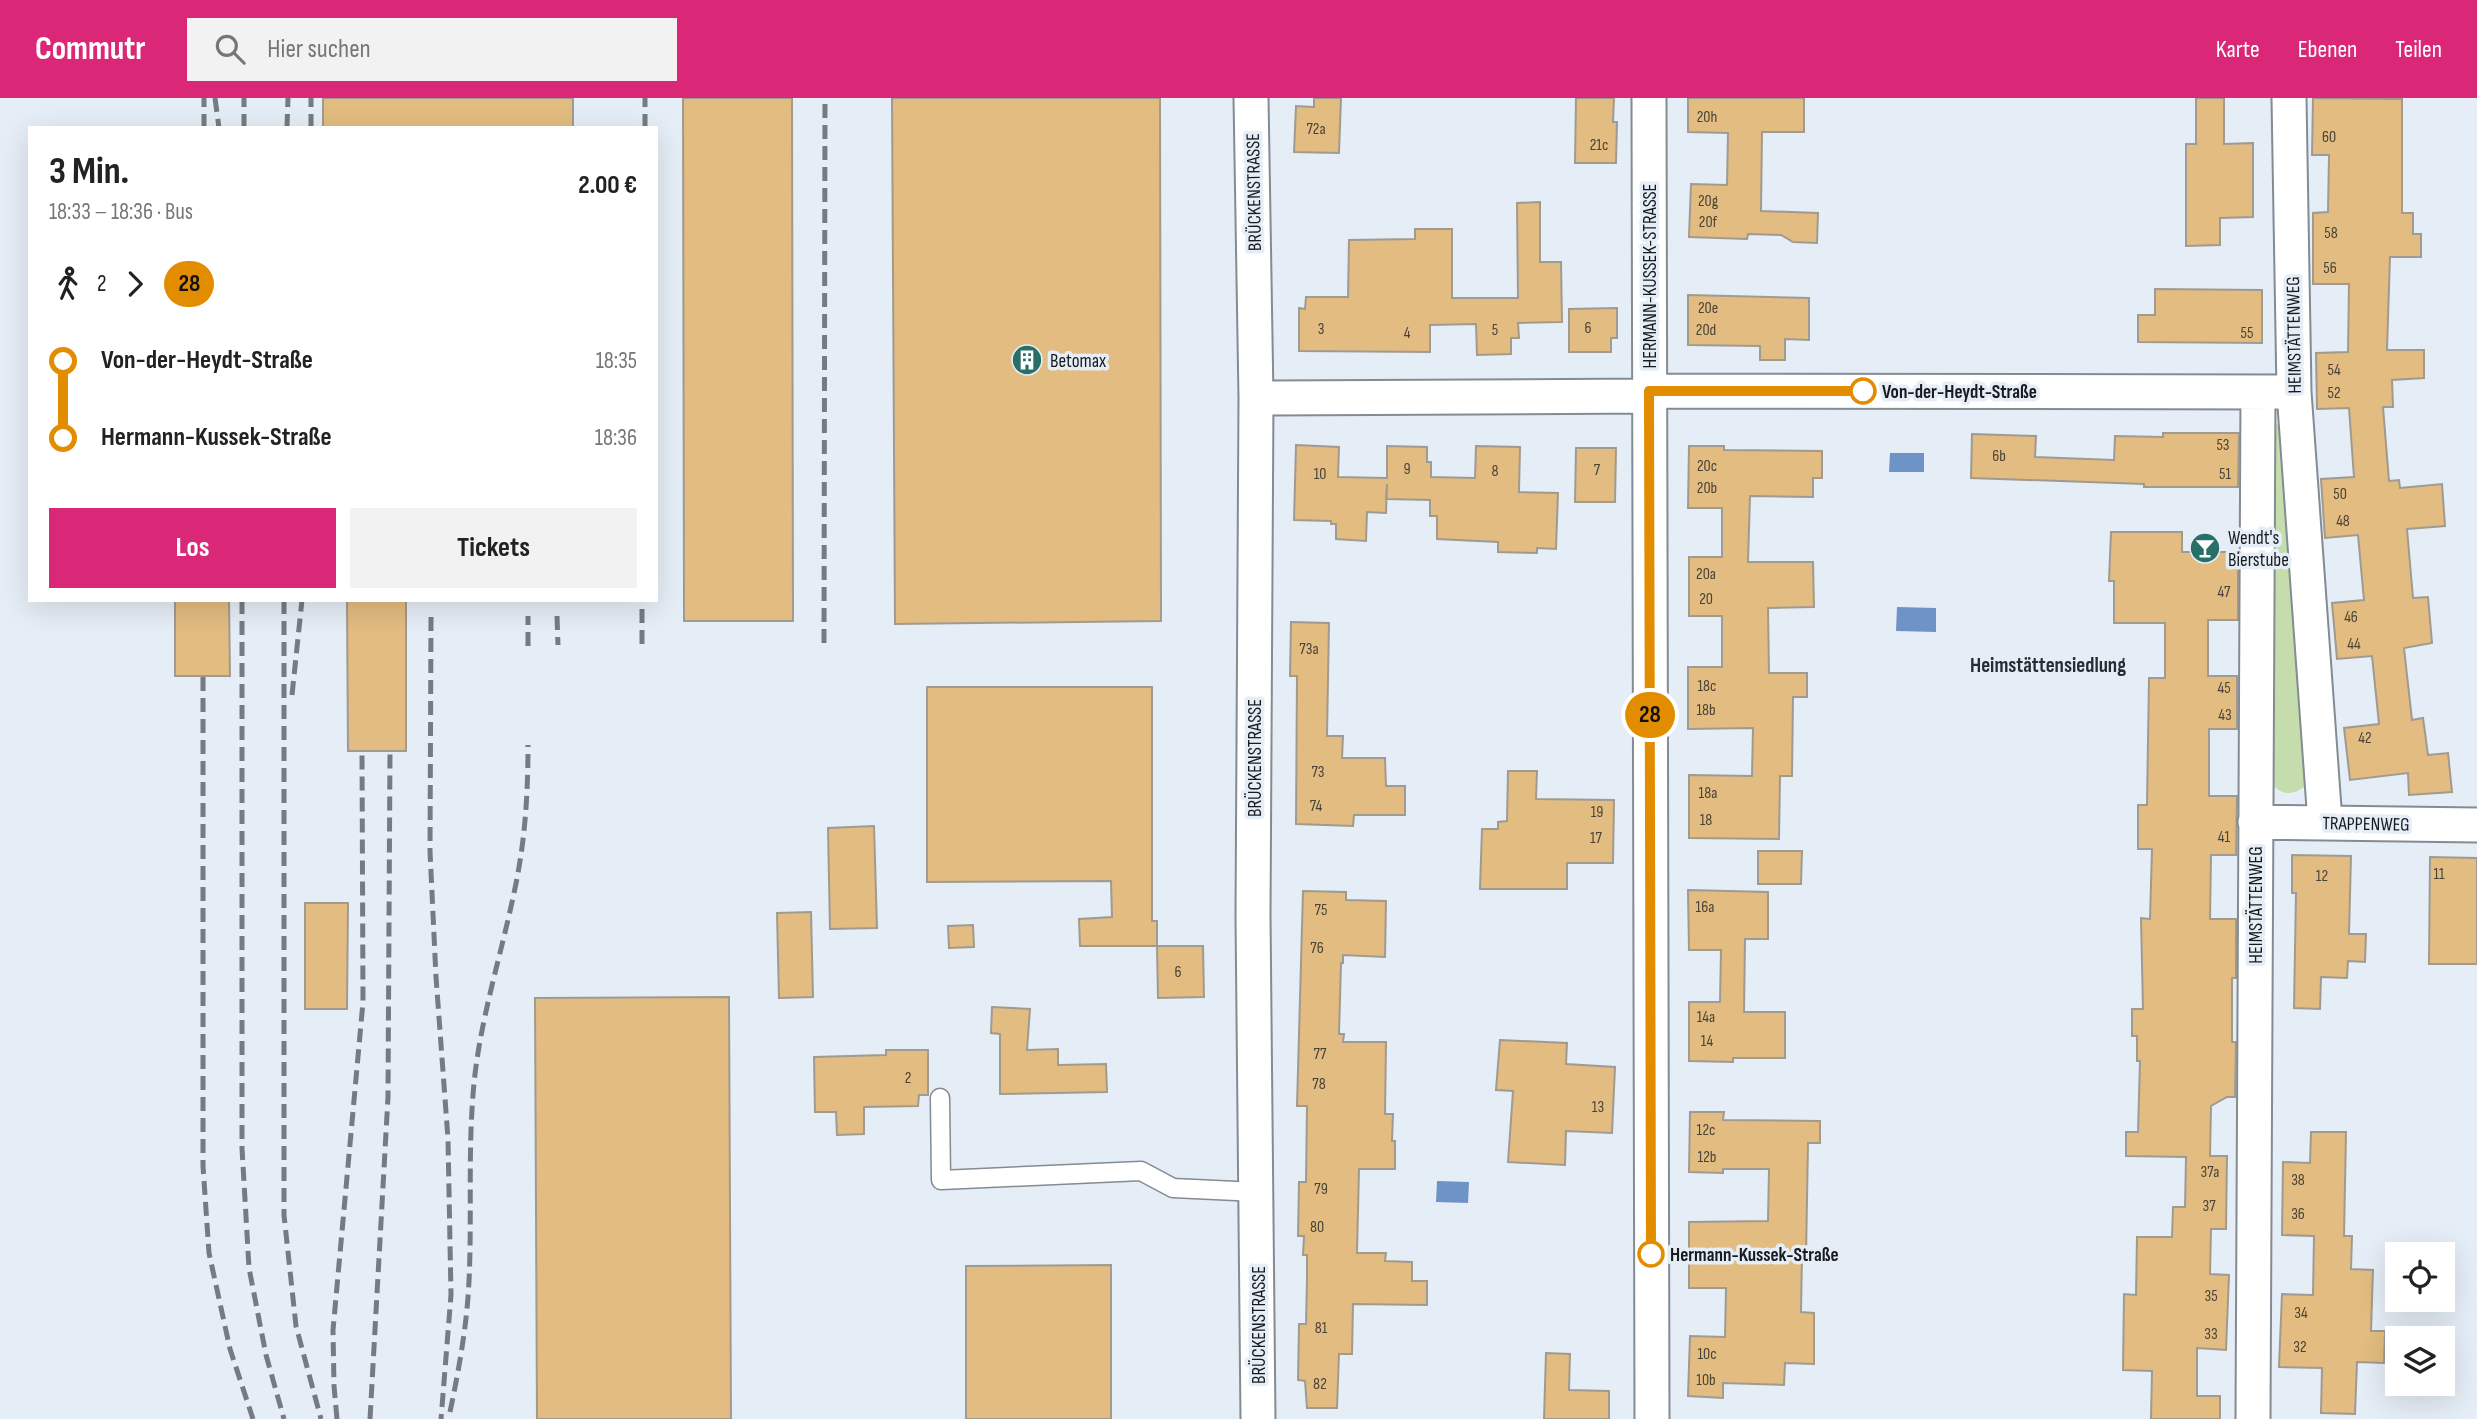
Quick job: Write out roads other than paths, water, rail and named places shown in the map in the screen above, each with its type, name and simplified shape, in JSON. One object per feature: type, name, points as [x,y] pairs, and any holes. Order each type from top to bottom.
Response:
[{"type":"street","name":"BRÜCKENSTRASSE","points":[[1251,98],[1256,398],[1253,915],[1258,1419]]},
{"type":"street","name":"HERMANN-KUSSEK-STRASSE","points":[[1649,98],[1651,1419]]},
{"type":"street","name":"HEIMSTÄTTENWEG","points":[[2289,98],[2294,392],[2325,822]]},
{"type":"street","name":"HEIMSTÄTTENWEG","points":[[2253,1419],[2258,392]]},
{"type":"street","points":[[1256,398],[2294,392]]},
{"type":"street","name":"TRAPPENWEG","points":[[2255,822],[2477,825]]},
{"type":"lane","points":[[940,1098],[942,1180],[1141,1171],[1173,1188],[1257,1192]]},
{"type":"water","points":[[1890,453],[1924,453],[1924,472],[1889,472]]},
{"type":"water","points":[[1897,607],[1936,608],[1936,632],[1896,631]]},
{"type":"water","points":[[1437,1181],[1469,1182],[1468,1203],[1436,1202]]},
{"type":"railway","points":[[204,98],[204,126]]},
{"type":"railway","points":[[215,98],[219,126]]},
{"type":"railway","points":[[244,98],[244,126]]},
{"type":"railway","points":[[287,126],[288,98]]},
{"type":"railway","points":[[311,98],[311,126]]},
{"type":"railway","points":[[645,98],[645,126]]},
{"type":"railway","points":[[824,643],[825,98]]},
{"type":"railway","points":[[242,602],[242,1148],[249,1268],[266,1355],[284,1419]]},
{"type":"railway","points":[[284,602],[284,1215],[296,1326],[321,1419]]},
{"type":"railway","points":[[292,695],[302,602]]},
{"type":"railway","points":[[642,602],[642,644]]},
{"type":"railway","points":[[528,616],[528,646]]},
{"type":"railway","points":[[557,616],[558,645]]},
{"type":"railway","points":[[431,617],[430,851],[448,1139],[451,1295],[441,1419]]},
{"type":"railway","points":[[203,677],[203,1166],[209,1253],[230,1349],[253,1419]]},
{"type":"railway","points":[[450,1412],[468,1297],[471,1142],[476,1069],[484,1018],[521,856],[528,745]]},
{"type":"railway","points":[[337,1419],[333,1330],[363,1002],[362,750]]},
{"type":"railway","points":[[370,1419],[388,1097],[390,750]]},
{"type":"place","name":"Betomax","points":[[1027,360]]},
{"type":"place","name":"Von-der-Heydt-Straße","points":[[1863,391]]},
{"type":"place","name":"Wendt's Bierstube","points":[[2205,548]]},
{"type":"place","name":"Hermann-Kussek-Straße","points":[[1651,1254]]},
{"type":"district","name":"Heimstättensiedlung","points":[[2048,665]]}]
